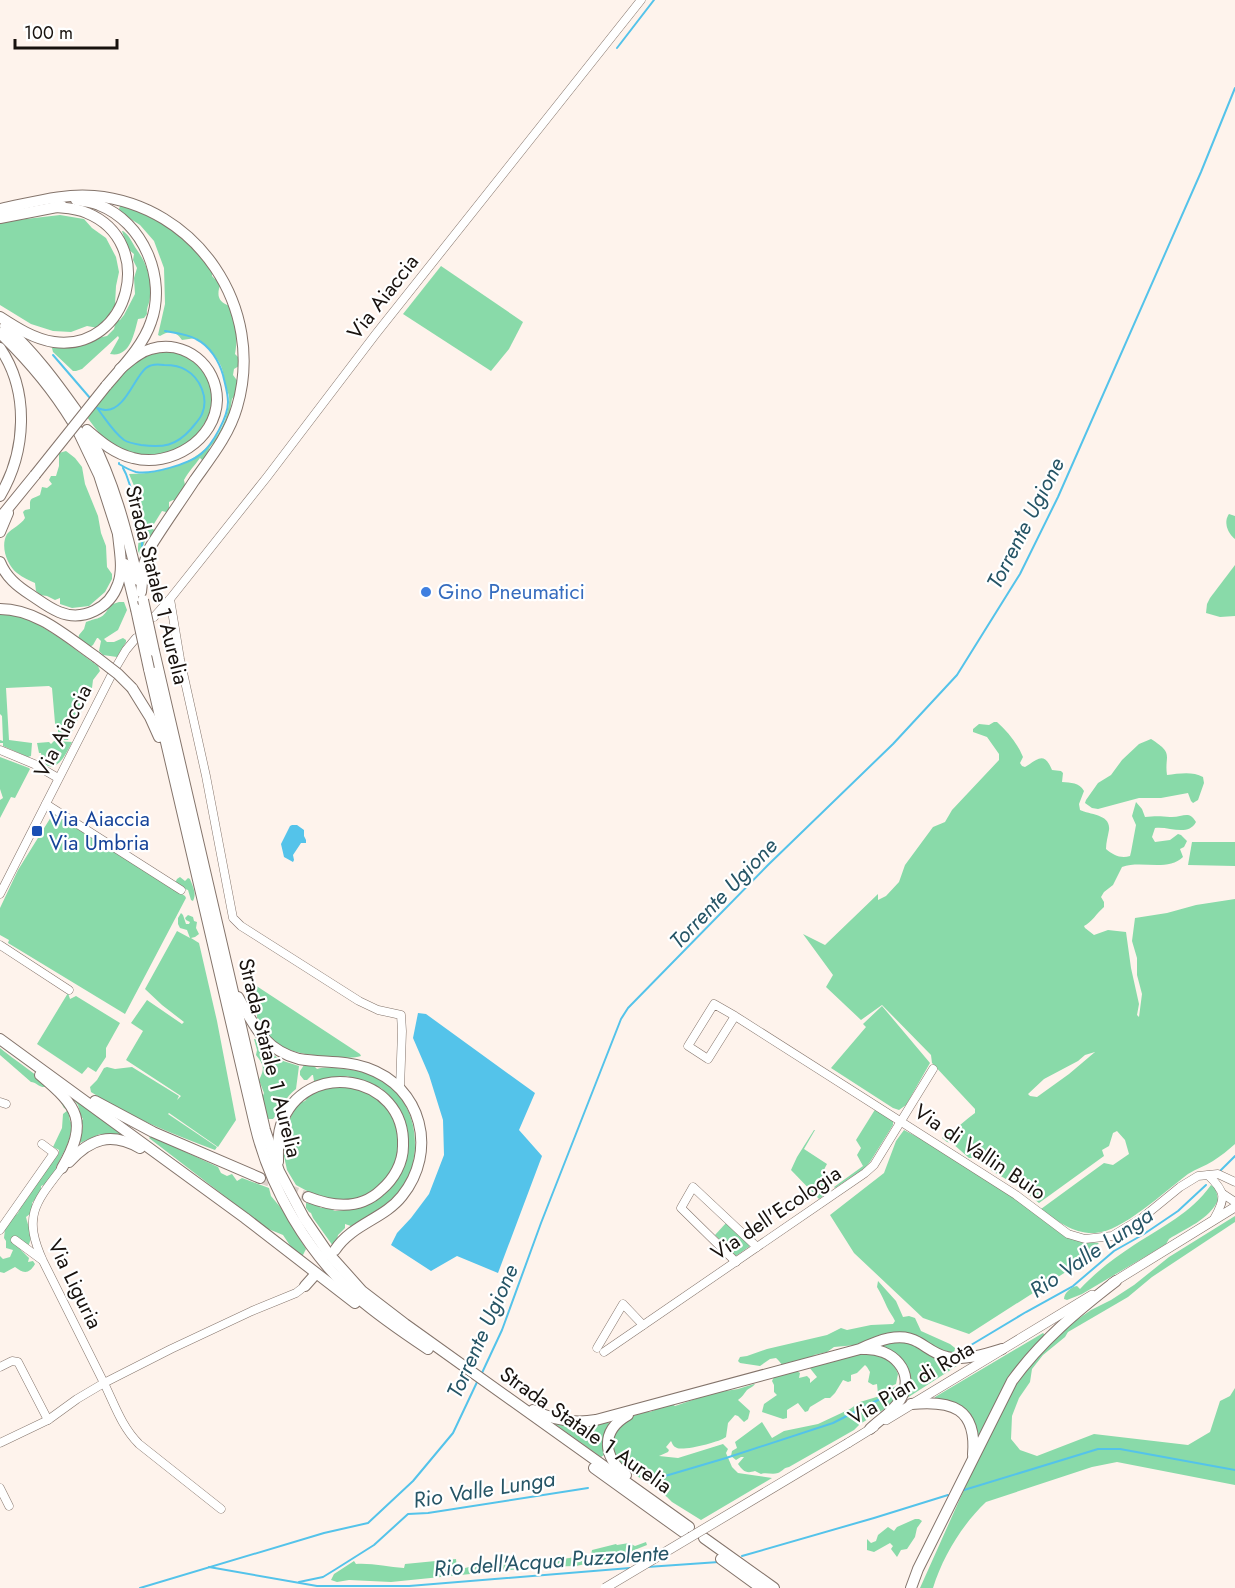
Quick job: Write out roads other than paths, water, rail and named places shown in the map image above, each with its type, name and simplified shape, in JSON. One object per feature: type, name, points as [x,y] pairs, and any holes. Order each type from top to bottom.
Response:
[{"type":"highway","points":[[0,218],[79,195],[102,196],[139,206],[171,223],[198,246],[215,266],[228,288],[239,320],[243,351],[243,377],[239,397],[232,421],[222,441],[149,549],[144,564],[140,600]]},
{"type":"highway","points":[[0,320],[42,339],[65,342],[81,339],[98,331],[112,320],[121,306],[127,289],[128,269],[126,256],[118,239],[108,226],[90,214],[55,202]]},
{"type":"highway","points":[[0,209],[55,202],[95,208],[123,221],[142,242],[148,253],[156,289],[152,319],[148,330],[120,369],[0,518]]},
{"type":"highway","name":"Strada Statale 1 Aurelia","points":[[0,320],[45,368],[101,457],[117,497],[265,1131],[279,1171],[304,1218],[318,1240],[352,1281],[386,1310],[452,1362],[686,1530],[671,1514],[512,1401],[496,1393]]},
{"type":"highway","name":"Strada Statale 1 Aurelia","points":[[0,333],[36,370],[79,424],[99,475],[140,600],[149,669],[255,1125],[267,1166],[291,1214],[329,1268],[358,1298],[399,1329],[452,1362]]},
{"type":"highway","points":[[79,424],[120,454],[135,459],[150,460],[171,457],[184,451],[197,441],[214,416],[217,399],[214,382],[206,367],[190,352],[158,347],[143,352],[120,369]]},
{"type":"highway","points":[[0,348],[10,366],[16,386],[21,423],[16,459],[9,480],[0,496]]},
{"type":"highway","points":[[0,532],[15,500]]},
{"type":"highway","points":[[0,562],[6,574],[16,585],[48,607],[71,615],[85,614],[105,605],[118,586],[121,576],[118,533]]},
{"type":"highway","points":[[0,609],[17,610],[37,618],[118,674],[132,688],[146,709],[173,771]]},
{"type":"highway","points":[[232,986],[260,1034],[278,1051],[299,1059],[350,1063],[365,1067],[383,1076],[399,1088],[417,1116],[421,1147],[417,1170],[410,1184],[396,1201],[381,1214],[345,1237],[334,1250]]},
{"type":"highway","points":[[0,1039],[245,1218],[337,1290],[371,1314],[399,1329]]},
{"type":"highway","points":[[10,1046],[22,1060],[61,1093],[74,1110],[77,1124],[75,1141],[62,1168]]},
{"type":"highway","points":[[56,1078],[153,1132],[261,1178]]},
{"type":"highway","points":[[279,1171],[278,1146],[281,1124],[300,1095],[316,1086],[346,1082],[364,1086],[384,1099],[396,1114],[404,1140],[400,1162],[389,1182],[371,1198],[352,1205],[335,1205],[308,1197]]},
{"type":"highway","points":[[62,1168],[88,1146],[108,1139],[126,1141],[173,1166]]},
{"type":"highway","points":[[305,1286],[314,1277]]},
{"type":"highway","points":[[905,1588],[918,1569],[1012,1381],[1026,1362],[1074,1314],[1116,1281]]},
{"type":"highway","points":[[512,1401],[563,1421],[596,1420],[860,1349],[880,1340],[899,1337],[913,1339],[949,1358],[972,1356],[1002,1349]]},
{"type":"highway","points":[[860,1349],[876,1349],[888,1353],[901,1366],[904,1377],[904,1391],[901,1399],[870,1429]]},
{"type":"highway","points":[[911,1404],[929,1402],[942,1404],[963,1415],[971,1426],[973,1459]]},
{"type":"highway","points":[[646,1407],[617,1422],[608,1438],[608,1453],[617,1468],[671,1514]]},
{"type":"highway","points":[[755,1588],[701,1540],[774,1588]]},
{"type":"highway","points":[[735,1569],[761,1588]]},
{"type":"highway","points":[[912,1588],[918,1569]]},
{"type":"main road","name":"Via Pian di Rota","points":[[605,1588],[1235,1208]]},
{"type":"street","name":"Via Aiaccia","points":[[154,617],[267,477],[382,326],[640,0]]},
{"type":"street","points":[[170,599],[180,659],[206,776],[233,918],[251,933],[359,1001],[378,1010],[401,1015],[399,1088]]},
{"type":"street","name":"Via Aiaccia","points":[[0,894],[114,670],[136,638]]},
{"type":"street","points":[[0,750],[58,778]]},
{"type":"street","name":"Via Aiaccia","points":[[46,804],[180,890]]},
{"type":"street","points":[[0,945],[69,990]]},
{"type":"street","name":"Via di Vallin Buio","points":[[735,1017],[708,1059],[688,1046],[714,1004],[735,1017],[902,1121],[1016,1195],[1068,1234],[1085,1239],[1112,1236],[1142,1218],[1193,1178],[1208,1175]]},
{"type":"street","name":"Via dell'Ecologia","points":[[643,1325],[623,1304],[601,1350],[643,1325],[866,1173],[874,1165],[933,1069]]},
{"type":"street","points":[[0,1230],[54,1154],[42,1144]]},
{"type":"street","name":"Via Liguria","points":[[62,1168],[43,1195],[34,1214],[32,1224],[34,1242],[129,1434],[221,1509]]},
{"type":"street","points":[[1208,1175],[1222,1175],[1235,1182]]},
{"type":"street","points":[[1208,1175],[1218,1184],[1223,1194],[1235,1202]]},
{"type":"street","points":[[736,1262],[681,1208],[693,1188],[757,1247]]},
{"type":"street","points":[[1213,1221],[1222,1204],[1223,1194]]},
{"type":"street","points":[[15,1240],[43,1261]]},
{"type":"street","points":[[0,1443],[48,1420],[104,1383],[252,1311],[296,1293],[305,1286]]},
{"type":"street","points":[[0,1367],[12,1361],[18,1362],[48,1420]]},
{"type":"street","points":[[0,1488],[9,1506]]},
{"type":"water","points":[[292,825],[297,825],[304,830],[306,840],[306,843],[301,843],[293,855],[293,862],[284,857],[281,844]]},
{"type":"water","points":[[418,1013],[426,1014],[535,1093],[519,1130],[542,1156],[498,1273],[457,1256],[431,1271],[391,1245],[397,1233],[429,1194],[444,1155],[443,1120],[429,1075],[413,1038]]},
{"type":"waterway","points":[[617,48],[654,0]]},
{"type":"waterway","name":"Torrente Ugione","points":[[481,1375],[502,1330],[541,1223],[621,1019],[628,1008],[768,865],[893,744],[957,675],[1020,574],[1058,497],[1201,172],[1235,88]]},
{"type":"waterway","points":[[119,463],[136,472],[143,472],[179,465],[195,458],[210,444],[225,415],[228,402],[227,392],[221,370],[213,354],[196,339],[165,331]]},
{"type":"waterway","points":[[53,355],[90,398]]},
{"type":"waterway","points":[[95,405],[97,408],[113,429],[124,440],[137,444],[169,445],[185,435],[201,416],[204,408],[204,395],[199,383],[184,369],[157,364],[146,368],[119,405],[106,410],[97,408]]},
{"type":"waterway","points":[[123,468],[142,520],[142,546]]},
{"type":"waterway","name":"Rio Valle Lunga","points":[[1220,1171],[1235,1156]]},
{"type":"waterway","name":"Rio Valle Lunga","points":[[956,1354],[1073,1286],[1114,1251],[1178,1211],[1206,1185]]},
{"type":"waterway","name":"Torrente Ugione","points":[[140,1588],[324,1533],[368,1523],[413,1481],[453,1433],[478,1380]]},
{"type":"waterway","name":"Rio Valle Lunga","points":[[655,1479],[833,1423],[880,1399]]},
{"type":"waterway","name":"Rio dell'Acqua Puzzolente","points":[[964,1490],[1098,1449],[1120,1449],[1235,1470]]},
{"type":"waterway","name":"Rio Valle Lunga","points":[[299,1582],[323,1577],[336,1569],[374,1545],[408,1514],[428,1513],[588,1488]]},
{"type":"waterway","name":"Rio dell'Acqua Puzzolente","points":[[742,1556],[948,1495]]},
{"type":"waterway","name":"Rio dell'Acqua Puzzolente","points":[[647,1567],[719,1562]]},
{"type":"waterway","name":"Rio dell'Acqua Puzzolente","points":[[209,1567],[317,1586],[409,1586],[630,1568]]},
{"type":"tunnel","points":[[260,1178],[308,1197]]},
{"type":"place","name":"Gino Pneumatici","points":[[426,592]]},
{"type":"place","name":"Via Aiaccia Via Umbria","points":[[37,831]]}]
